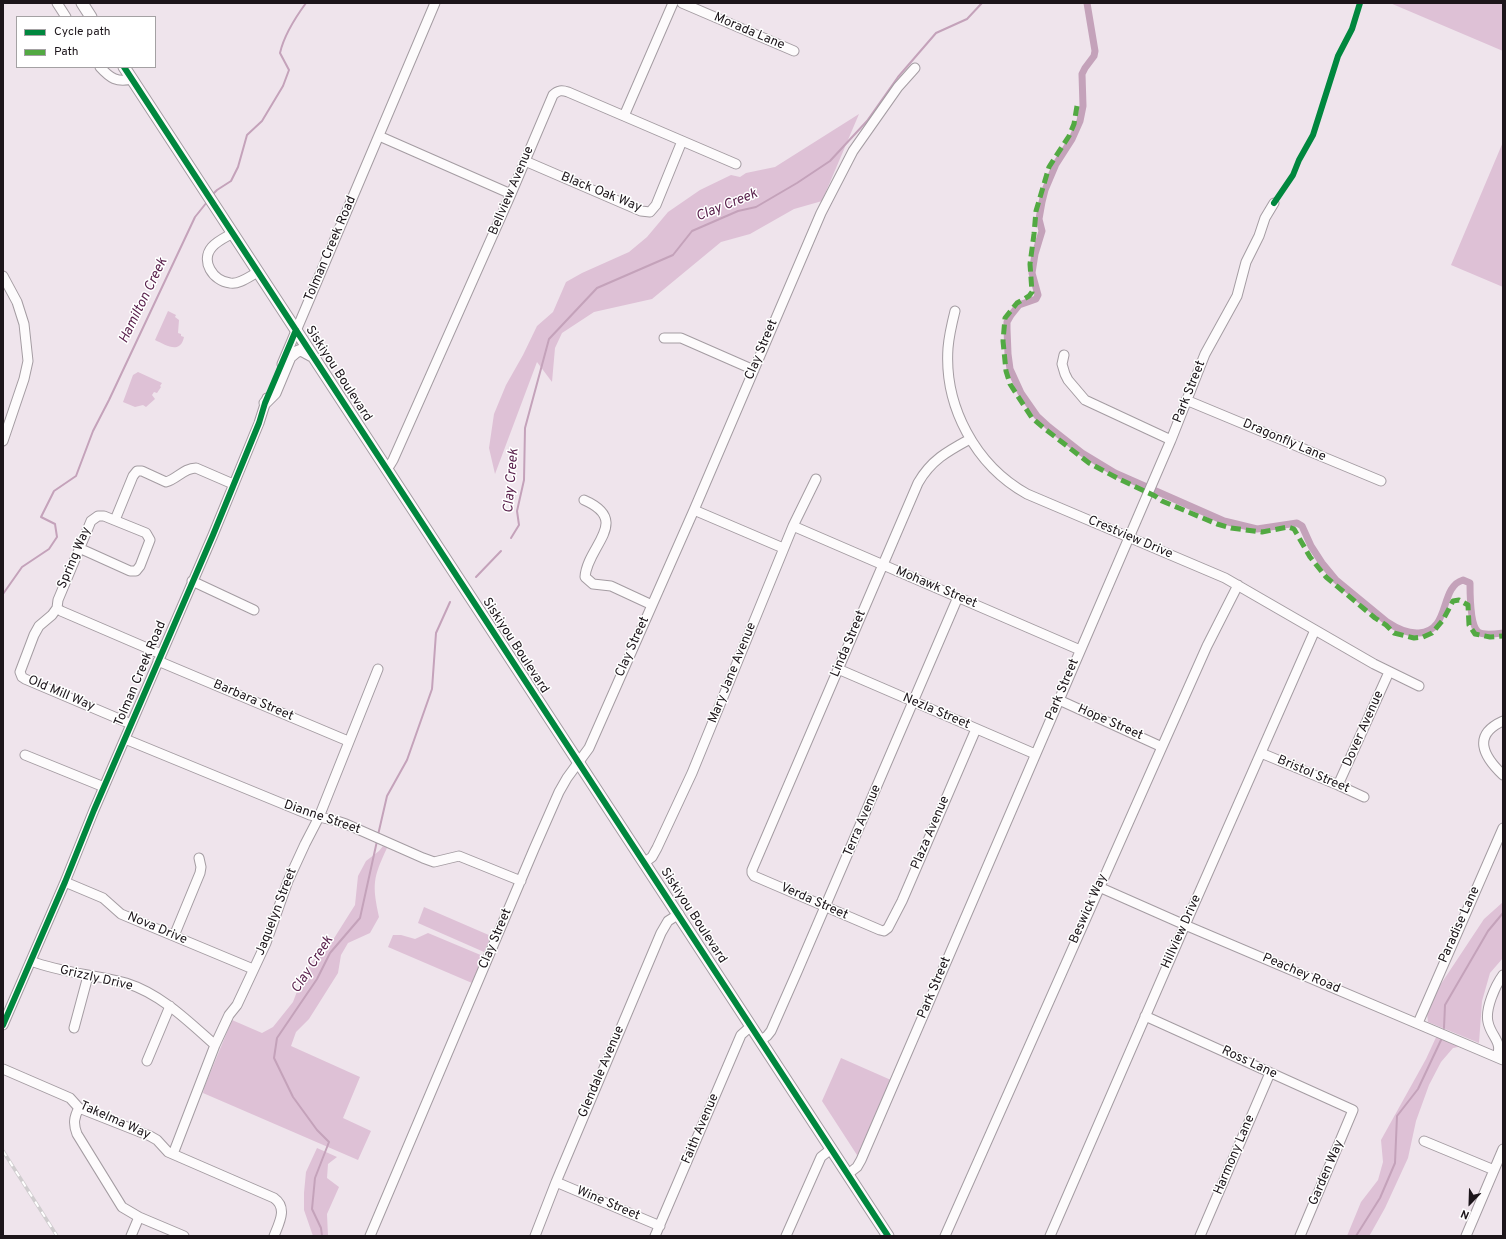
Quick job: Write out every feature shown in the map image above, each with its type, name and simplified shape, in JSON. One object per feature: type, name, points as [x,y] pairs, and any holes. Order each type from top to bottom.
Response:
[{"type":"main road","points":[[82,3],[90,16]]},
{"type":"main road","name":"Siskiyou Boulevard","points":[[125,68],[578,763],[679,914],[888,1236]]},
{"type":"main road","points":[[265,403],[275,393],[290,357],[293,354],[301,350],[313,357]]},
{"type":"street","points":[[57,3],[65,16]]},
{"type":"street","name":"Tolman Creek Road","points":[[3,1025],[213,535],[265,403],[435,3]]},
{"type":"street","points":[[624,116],[673,3]]},
{"type":"street","name":"Morada Lane","points":[[682,3],[794,51]]},
{"type":"street","points":[[101,68],[119,81],[132,79]]},
{"type":"street","name":"Clay Street","points":[[370,1236],[559,792],[567,778],[589,748],[694,510],[821,213],[853,151],[898,87],[915,68]]},
{"type":"street","name":"Bellview Avenue","points":[[386,468],[393,460],[511,194],[553,95],[558,91],[568,92],[736,164]]},
{"type":"street","points":[[379,136],[511,194]]},
{"type":"street","name":"Black Oak Way","points":[[525,161],[641,211],[650,212],[656,205],[682,141]]},
{"type":"street","name":"Park Street","points":[[848,1174],[857,1167],[861,1160],[1171,440],[1205,354],[1236,296],[1246,262],[1259,236],[1265,218],[1274,203]]},
{"type":"street","points":[[233,233],[213,246],[207,260],[209,268],[214,275],[230,284],[239,282],[258,272]]},
{"type":"street","points":[[3,276],[18,302],[24,324],[28,362],[24,379],[3,441]]},
{"type":"street","name":"Crestview Drive","points":[[955,311],[948,348],[950,381],[957,412],[970,439],[991,468],[1002,478],[1027,494],[1225,578],[1389,672],[1419,686]]},
{"type":"street","points":[[664,338],[681,338],[754,370]]},
{"type":"street","points":[[1064,354],[1062,364],[1065,374],[1068,380],[1085,400],[1171,440]]},
{"type":"street","name":"Dragonfly Lane","points":[[1186,400],[1381,482]]},
{"type":"street","name":"Linda Street","points":[[752,870],[924,473],[940,456],[970,439]]},
{"type":"street","points":[[115,520],[137,471],[142,471],[166,482],[185,470],[196,468],[233,484]]},
{"type":"street","name":"Mary Jane Avenue","points":[[644,862],[652,857],[657,848],[692,773],[783,548],[816,479]]},
{"type":"street","points":[[584,500],[593,504],[602,511],[607,524],[604,536],[587,568],[586,577],[593,584],[611,586],[652,605]]},
{"type":"street","points":[[694,510],[783,548]]},
{"type":"street","name":"Spring Way","points":[[57,608],[58,600],[79,548],[91,521],[101,516],[115,520],[148,535],[150,540],[138,569],[133,571],[79,548]]},
{"type":"street","name":"Mohawk Street","points":[[793,526],[1080,650]]},
{"type":"street","points":[[192,582],[254,610]]},
{"type":"street","name":"Beswick Way","points":[[945,1236],[1207,646],[1238,585]]},
{"type":"street","name":"Terra Avenue","points":[[761,1040],[770,1032],[826,906],[958,597]]},
{"type":"street","name":"Barbara Street","points":[[57,608],[160,658],[348,741]]},
{"type":"street","name":"Old Mill Way","points":[[57,608],[50,617],[39,626],[34,635],[21,667],[20,672],[22,677],[132,724]]},
{"type":"street","name":"Hillview Drive","points":[[1050,1236],[1315,630]]},
{"type":"street","name":"Jaquelyn Street","points":[[173,1154],[215,1045],[229,1015],[238,1005],[266,943],[288,881],[319,817],[348,741],[378,669]]},
{"type":"street","name":"Nezla Street","points":[[838,669],[1035,754]]},
{"type":"street","name":"Dover Avenue","points":[[1338,785],[1389,672]]},
{"type":"street","name":"Hope Street","points":[[1059,700],[1162,746]]},
{"type":"street","points":[[1503,721],[1495,724],[1485,734],[1483,747],[1491,762],[1503,775]]},
{"type":"street","name":"Plaza Avenue","points":[[880,930],[884,931],[888,928],[895,915],[976,729]]},
{"type":"street","name":"Dianne Street","points":[[125,739],[310,816],[337,821],[434,862],[459,856],[521,880]]},
{"type":"street","name":"Bristol Street","points":[[1261,753],[1364,797]]},
{"type":"street","points":[[25,754],[104,787]]},
{"type":"street","name":"Paradise Lane","points":[[1418,1023],[1503,828]]},
{"type":"street","points":[[174,936],[200,873],[199,858]]},
{"type":"street","name":"Verda Street","points":[[752,870],[754,876],[880,930]]},
{"type":"street","name":"Nova Drive","points":[[65,882],[103,898],[121,914],[254,969]]},
{"type":"street","name":"Peachey Road","points":[[1099,887],[1500,1059]]},
{"type":"street","name":"Glendale Avenue","points":[[535,1236],[556,1182],[661,933],[668,922],[679,914]]},
{"type":"street","name":"Grizzly Drive","points":[[31,961],[60,970],[88,976],[108,978],[147,992],[170,1006],[215,1045]]},
{"type":"street","points":[[1500,1059],[1499,1044],[1488,1020],[1493,991],[1503,975]]},
{"type":"street","points":[[74,1028],[88,976]]},
{"type":"street","points":[[147,1061],[170,1006]]},
{"type":"street","name":"Ross Lane","points":[[1145,1016],[1354,1110]]},
{"type":"street","name":"Faith Avenue","points":[[655,1236],[741,1034],[751,1026]]},
{"type":"street","name":"Takelma Way","points":[[3,1069],[70,1098],[79,1108],[150,1136],[157,1140],[164,1149],[173,1154],[269,1195],[281,1205],[282,1214],[274,1236]]},
{"type":"street","name":"Harmony Lane","points":[[1200,1236],[1270,1073]]},
{"type":"street","points":[[79,1108],[74,1120],[74,1127],[77,1134],[122,1207],[138,1217],[184,1236]]},
{"type":"street","name":"Garden Way","points":[[1300,1236],[1354,1110]]},
{"type":"street","points":[[1424,1141],[1498,1166]]},
{"type":"street","points":[[786,1236],[821,1157],[831,1148]]},
{"type":"street","points":[[1466,1236],[1498,1166],[1503,1149]]},
{"type":"street","name":"Wine Street","points":[[556,1182],[660,1226]]},
{"type":"street","points":[[131,1236],[138,1217]]},
{"type":"shaded area","points":[[1390,3],[1503,3],[1503,51]]},
{"type":"shaded area","points":[[859,114],[822,201],[794,209],[750,234],[721,242],[652,299],[594,312],[562,333],[555,348],[552,382],[537,362],[495,474],[489,448],[494,414],[506,385],[537,326],[553,312],[566,282],[582,273],[629,252],[647,237],[668,212],[700,190],[731,175],[740,177],[746,173],[775,167]]},
{"type":"shaded area","points":[[1503,142],[1503,287],[1451,265]]},
{"type":"shaded area","points":[[168,311],[176,315],[175,317],[179,320],[178,333],[184,337],[182,343],[176,347],[168,346],[155,340]]},
{"type":"shaded area","points":[[138,372],[162,383],[157,393],[154,392],[152,395],[155,399],[146,407],[143,405],[135,407],[123,402],[133,375]]},
{"type":"shaded area","points":[[383,846],[387,848],[376,874],[375,881],[375,897],[379,917],[370,933],[348,943],[341,955],[338,973],[309,1019],[296,1032],[291,1046],[360,1077],[343,1118],[371,1131],[358,1160],[203,1093],[232,1020],[262,1033],[273,1027],[293,1002],[301,981],[311,962],[326,951],[355,905],[358,876],[366,861]]},
{"type":"shaded area","points":[[1503,902],[1503,958],[1490,973],[1482,1001],[1479,1043],[1428,1022],[1427,1014],[1435,993],[1484,919]]},
{"type":"shaded area","points":[[424,907],[491,936],[484,952],[418,923]]},
{"type":"shaded area","points":[[428,933],[483,956],[472,983],[388,947],[393,935],[401,935],[415,939]]},
{"type":"shaded area","points":[[1438,1033],[1463,1046],[1453,1048],[1441,1062],[1429,1085],[1416,1121],[1408,1158],[1385,1208],[1371,1233],[1369,1236],[1347,1236],[1361,1202],[1378,1180],[1383,1162],[1381,1140],[1426,1059]]},
{"type":"shaded area","points":[[841,1058],[891,1080],[860,1152],[857,1155],[822,1101]]},
{"type":"shaded area","points":[[317,1148],[337,1157],[328,1164],[327,1178],[339,1187],[327,1214],[328,1236],[313,1236],[304,1210],[306,1172]]},
{"type":"waterway","name":"Hamilton Creek","points":[[212,195],[231,181],[238,167],[247,135],[262,121],[283,86],[289,70],[280,53],[290,27],[306,3]]},
{"type":"waterway","name":"Clay Creek","points":[[511,538],[519,525],[517,511],[524,480],[525,428],[549,339],[597,288],[673,255],[692,231],[738,211],[756,207],[797,183],[830,161],[867,121],[898,77],[936,33],[967,19],[982,3]]},
{"type":"waterway","points":[[1087,3],[1095,51],[1094,56],[1082,74],[1083,106],[1080,121],[1072,139],[1056,164],[1045,190],[1042,202],[1039,219],[1042,231],[1035,254],[1032,273],[1038,295],[1036,299],[1019,305],[1007,322],[1010,369],[1021,393],[1037,416],[1049,427],[1082,453],[1115,473],[1224,521],[1257,529],[1297,523],[1302,526],[1311,546],[1322,563],[1336,580],[1387,622],[1406,632],[1419,633],[1429,630],[1436,625],[1441,617],[1450,591],[1456,584],[1463,580],[1470,583],[1470,601],[1473,623],[1478,632],[1487,634],[1503,633]]},
{"type":"waterway","name":"Hamilton Creek","points":[[3,594],[22,567],[49,549],[57,537],[55,524],[41,517],[54,491],[76,476],[93,431],[195,217],[207,202]]},
{"type":"waterway","name":"Clay Creek","points":[[476,577],[501,551]]},
{"type":"waterway","name":"Clay Creek","points":[[378,835],[387,796],[407,760],[432,689],[436,633],[450,602]]},
{"type":"waterway","name":"Clay Creek","points":[[322,1236],[321,1228],[312,1209],[315,1178],[329,1142],[317,1130],[293,1097],[274,1058],[277,1038],[317,979],[330,953],[360,918],[377,841]]},
{"type":"waterway","points":[[1444,1028],[1445,1005],[1488,931],[1503,913]]},
{"type":"waterway","points":[[1356,1236],[1380,1198],[1395,1163],[1397,1116],[1418,1089],[1442,1038]]},
{"type":"railway","points":[[3,1151],[57,1236]]},
{"type":"marked path","points":[[1077,106],[1074,124],[1069,136],[1049,167],[1036,211],[1030,264],[1032,292],[1029,296],[1017,303],[1005,318],[1003,341],[1006,371],[1010,384],[1032,418],[1089,463],[1155,496],[1162,501],[1217,524],[1231,528],[1262,532],[1288,527],[1294,529],[1310,557],[1326,577],[1394,633],[1414,638],[1423,637],[1432,633],[1443,620],[1453,601],[1459,600],[1468,605],[1469,625],[1475,634],[1490,637],[1503,636]]},
{"type":"cycle path","points":[[1274,203],[1293,175],[1299,160],[1313,135],[1338,56],[1352,29],[1360,3]]},
{"type":"cycle path","points":[[125,68],[888,1236]]},
{"type":"cycle path","points":[[3,1025],[213,535],[259,423],[265,403],[296,330]]}]
